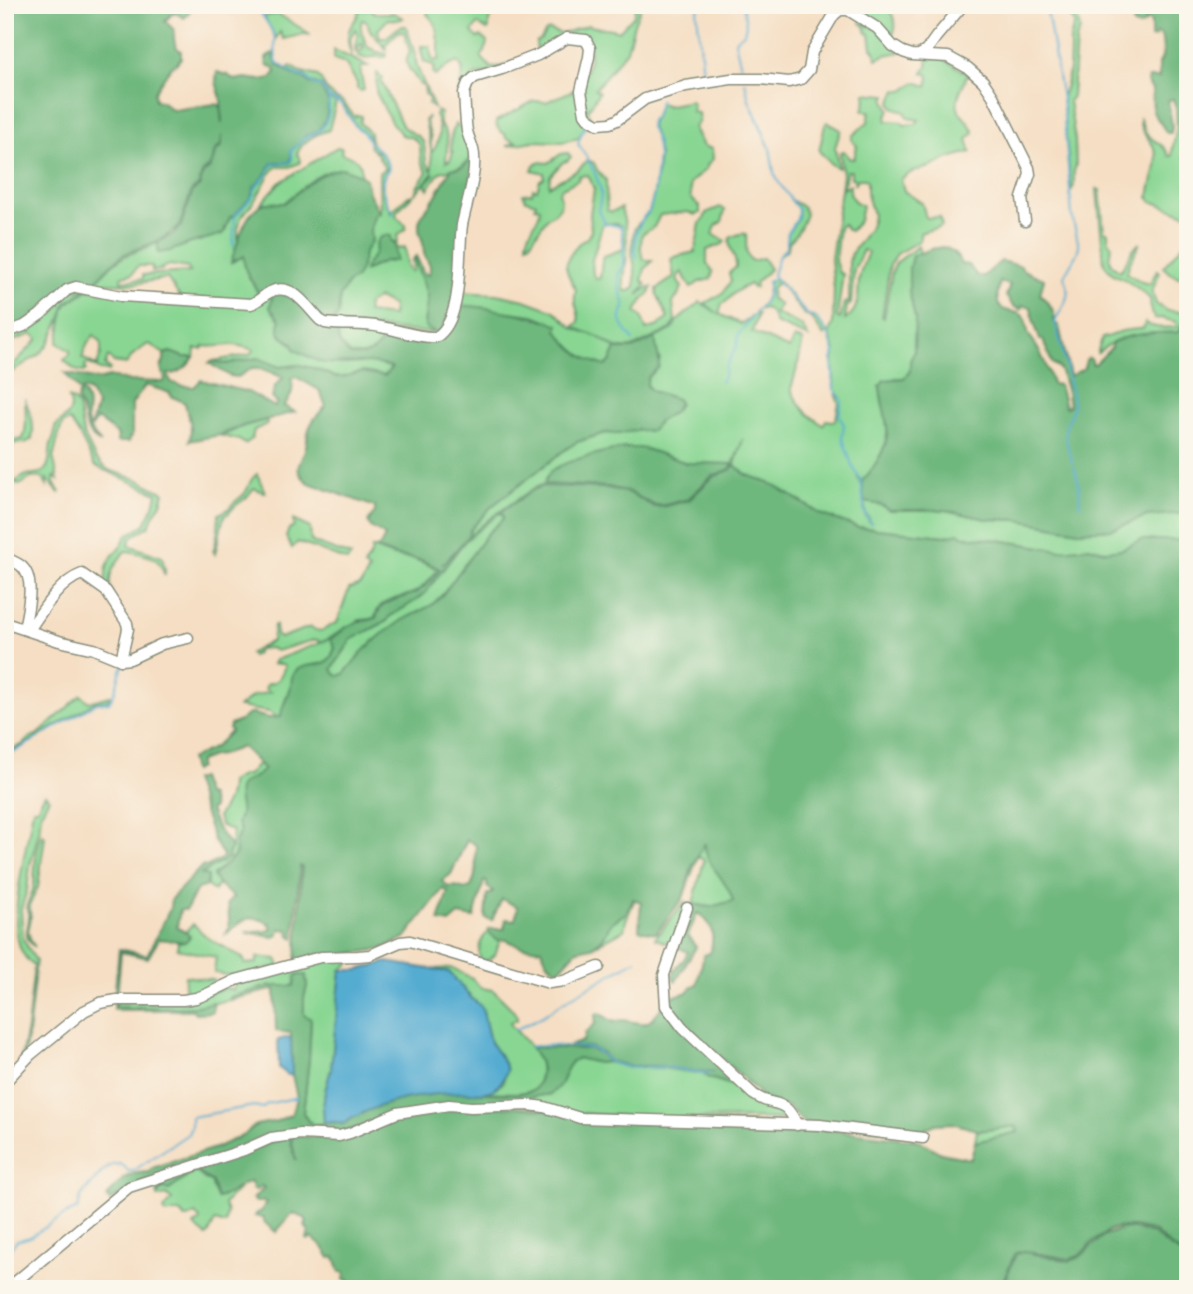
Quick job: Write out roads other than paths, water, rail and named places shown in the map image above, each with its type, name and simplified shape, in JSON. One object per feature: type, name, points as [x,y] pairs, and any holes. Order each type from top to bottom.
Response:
[{"type":"street","points":[[919,55],[926,51],[963,5]]},
{"type":"street","points":[[5,332],[23,326],[40,315],[67,290],[76,287],[121,296],[251,304],[270,292],[291,291],[325,323],[365,324],[416,336],[436,337],[448,324],[458,292],[463,223],[474,163],[467,131],[464,93],[468,83],[475,77],[531,58],[567,38],[586,40],[590,48],[581,85],[581,99],[588,118],[603,124],[617,120],[645,99],[686,86],[732,79],[789,82],[801,79],[809,70],[812,52],[834,15],[840,10],[848,10],[877,28],[903,52],[948,57],[968,68],[988,86],[1029,168],[1030,174],[1022,198],[1025,221]]},
{"type":"street","points":[[5,557],[22,566],[29,581],[26,629]]},
{"type":"street","points":[[26,629],[67,582],[82,574],[102,587],[124,616],[128,629],[121,660]]},
{"type":"street","points":[[5,623],[59,641],[94,649],[121,660],[130,659],[162,644],[188,638]]},
{"type":"street","points":[[687,908],[664,975],[667,1009],[683,1028],[757,1097],[786,1106],[797,1125]]},
{"type":"street","points":[[5,1082],[30,1055],[84,1011],[100,1003],[117,1000],[196,998],[236,980],[321,957],[370,954],[400,942],[411,941],[549,983],[564,981],[599,967]]},
{"type":"street","points":[[7,1289],[129,1188],[271,1139],[300,1134],[339,1136],[397,1113],[449,1105],[529,1105],[580,1118],[820,1125],[923,1138]]},
{"type":"water","points":[[387,962],[449,972],[482,1007],[490,1042],[507,1070],[499,1084],[490,1091],[409,1098],[382,1105],[343,1124],[324,1123],[323,1108],[331,1069],[341,970],[358,970]]},
{"type":"water","points":[[289,1037],[292,1075],[279,1068],[278,1040]]},
{"type":"waterway","points":[[254,5],[274,35],[277,62],[296,75],[322,87],[328,97],[341,104],[356,127],[386,160],[389,169],[382,186],[393,214]]},
{"type":"waterway","points":[[700,5],[697,12],[703,74],[700,79]]},
{"type":"waterway","points":[[743,5],[746,25],[744,33],[735,42],[743,74]]},
{"type":"waterway","points":[[1046,5],[1063,105],[1072,216],[1079,246],[1064,276],[1067,296],[1055,322],[1073,397],[1073,407],[1065,434],[1078,480],[1079,505]]},
{"type":"waterway","points":[[721,382],[737,346],[738,335],[766,299],[769,292],[768,282],[775,278],[773,275],[779,255],[786,248],[788,232],[797,219],[798,209],[774,173],[770,148],[749,100],[745,82]]},
{"type":"waterway","points":[[233,246],[235,216],[252,197],[256,186],[273,163],[290,162],[291,150],[304,138],[323,127],[329,113],[328,97]]},
{"type":"waterway","points":[[637,258],[636,233],[644,216],[649,212],[654,194],[658,156],[650,127],[660,100]]},
{"type":"waterway","points":[[591,124],[584,129],[578,144],[601,189],[598,211],[603,223],[621,227],[624,265],[618,275],[625,305],[621,320],[633,340]]},
{"type":"waterway","points":[[776,279],[828,333],[834,352],[834,389],[842,400],[839,415],[844,425],[842,437],[861,481],[865,514],[871,523]]},
{"type":"waterway","points":[[5,755],[97,703],[109,702],[124,664]]},
{"type":"waterway","points":[[515,1030],[636,960]]},
{"type":"waterway","points":[[530,1047],[583,1047],[596,1050],[610,1062],[624,1066],[668,1067],[711,1073]]},
{"type":"waterway","points":[[5,1256],[16,1241],[30,1237],[77,1209],[82,1195],[103,1171],[112,1165],[120,1164],[128,1171],[133,1171],[188,1134],[191,1117],[254,1106],[263,1108],[267,1104],[297,1098]]}]
